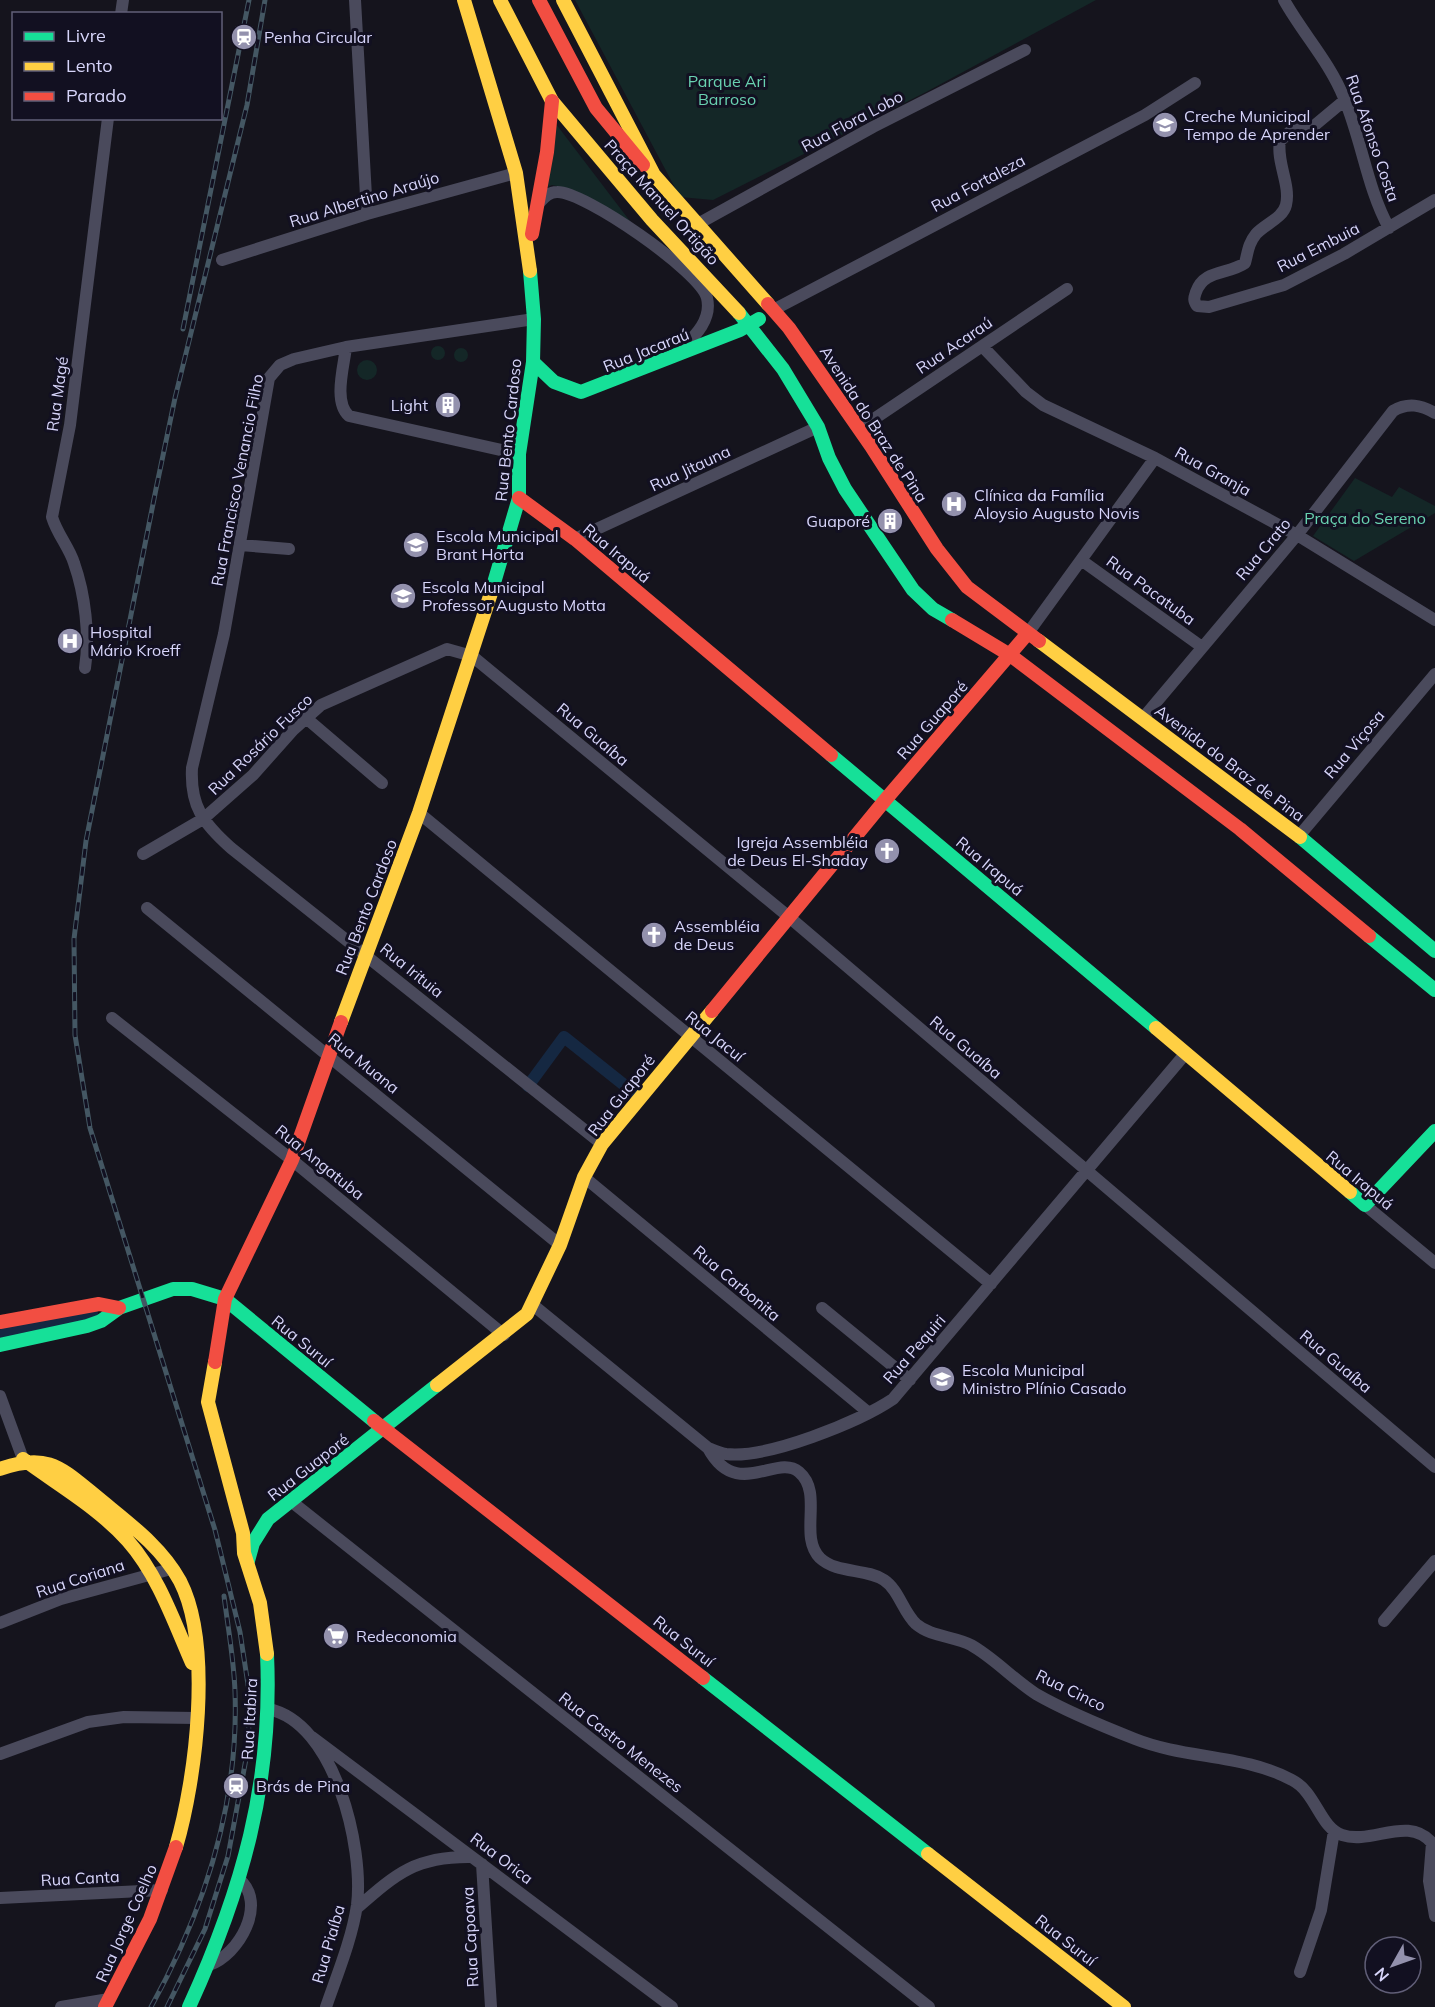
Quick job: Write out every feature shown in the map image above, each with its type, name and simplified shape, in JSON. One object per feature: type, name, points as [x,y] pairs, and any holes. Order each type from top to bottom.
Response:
[{"type":"main road","points":[[464,0],[516,173],[529,250]]},
{"type":"main road","name":"Praça Manuel Ortigão","points":[[500,0],[552,101],[652,220],[750,324]]},
{"type":"main road","points":[[538,0],[595,108],[614,135],[654,175]]},
{"type":"main road","name":"Avenida do Braz de Pina","points":[[563,0],[654,175],[696,225],[775,309],[859,429],[949,566],[989,605],[1299,836],[1435,951]]},
{"type":"main road","points":[[529,250],[547,152],[552,101]]},
{"type":"main road","name":"Rua Bento Cardoso","points":[[248,1561],[241,1547],[243,1533],[208,1402],[225,1299],[292,1160],[365,953],[420,813],[472,656],[519,498],[519,454],[533,362],[534,319],[529,250]]},
{"type":"main road","name":"Rua Jacaraú","points":[[533,362],[550,381],[567,391],[581,392],[750,324],[775,309]]},
{"type":"main road","points":[[750,324],[783,369],[818,427],[829,458],[845,489],[913,590],[933,609],[1010,655],[1240,829],[1435,990]]},
{"type":"main road","name":"Rua Irapuá","points":[[519,498],[575,539],[1365,1205]]},
{"type":"main road","name":"Rua Guaporé","points":[[248,1561],[253,1543],[268,1519],[520,1322],[533,1305],[560,1245],[584,1177],[602,1144],[886,799],[1028,633]]},
{"type":"main road","points":[[1365,1205],[1435,1131]]},
{"type":"main road","points":[[0,1345],[87,1326],[101,1321],[119,1308],[173,1289],[192,1289],[225,1299]]},
{"type":"main road","name":"Rua Suruí","points":[[225,1299],[383,1428],[1124,2007]]},
{"type":"main road","points":[[0,1322],[99,1304],[119,1308]]},
{"type":"main road","points":[[0,1469],[23,1459],[120,1533],[133,1548],[149,1574],[197,1674]]},
{"type":"main road","name":"Rua Jorge Coelho","points":[[23,1459],[43,1459],[59,1468],[142,1533],[171,1569],[187,1598],[194,1629],[197,1674],[195,1755],[188,1801],[162,1890],[107,2003]]},
{"type":"main road","points":[[237,1515],[249,1522],[268,1519]]},
{"type":"main road","name":"Rua Itabira","points":[[189,2007],[209,1965],[239,1879],[261,1781],[268,1708],[264,1629],[248,1561]]},
{"type":"street","points":[[355,0],[367,214]]},
{"type":"street","name":"Rua Afonso Costa","points":[[1284,0],[1325,60],[1345,100],[1375,202],[1389,228]]},
{"type":"street","name":"Rua Flora Lobo","points":[[696,225],[873,127],[1025,50]]},
{"type":"street","name":"Rua Fortaleza","points":[[775,309],[1145,115],[1195,83]]},
{"type":"street","name":"Rua Embuia","points":[[1345,100],[1315,125],[1292,130],[1280,141],[1278,150],[1286,206],[1282,213],[1256,235],[1247,248],[1245,263],[1212,274],[1198,284],[1194,302],[1201,308],[1209,307],[1284,285],[1389,228],[1435,200]]},
{"type":"street","name":"Rua Magé","points":[[85,668],[88,652],[74,562],[56,530],[52,517],[70,425],[108,120]]},
{"type":"street","name":"Rua Albertino Araújo","points":[[222,260],[367,214],[516,173]]},
{"type":"street","points":[[536,206],[544,197],[557,192],[578,198],[635,232],[702,286],[708,310],[703,325],[675,356]]},
{"type":"street","name":"Rua Acaraú","points":[[859,429],[1067,289]]},
{"type":"street","name":"Rua Francisco Venancio Filho","points":[[204,819],[195,805],[191,790],[192,768],[224,634],[269,378],[280,365],[294,359],[346,347],[534,319]]},
{"type":"street","name":"Rua Granja","points":[[982,346],[1026,392],[1043,405],[1155,458],[1297,535],[1435,620]]},
{"type":"street","points":[[346,347],[341,399],[344,410],[349,416],[519,454]]},
{"type":"street","name":"Rua Crato","points":[[1143,718],[1297,535],[1384,420],[1393,411],[1408,405],[1418,405],[1435,413]]},
{"type":"street","name":"Rua Jitauna","points":[[575,539],[818,427]]},
{"type":"street","points":[[1028,633],[1155,458]]},
{"type":"street","points":[[240,545],[289,549]]},
{"type":"street","name":"Rua Pacatuba","points":[[1081,560],[1202,647]]},
{"type":"street","name":"Rua Rosário Fusco","points":[[143,854],[204,819],[253,775],[306,718],[339,696],[447,649],[472,656]]},
{"type":"street","name":"Rua Guaíba","points":[[472,656],[789,917],[1435,1467]]},
{"type":"street","name":"Rua Viçosa","points":[[1299,836],[1435,674]]},
{"type":"street","points":[[306,718],[382,783]]},
{"type":"street","name":"Rua Jacuí","points":[[420,813],[991,1284]]},
{"type":"street","name":"Rua Irituia","points":[[204,819],[231,848],[602,1144]]},
{"type":"street","name":"Rua Muana","points":[[147,908],[560,1245]]},
{"type":"street","name":"Rua Angatuba","points":[[112,1018],[292,1160],[504,1335]]},
{"type":"street","name":"Rua Pequiri","points":[[533,1305],[708,1448],[724,1454],[769,1450],[868,1413],[893,1399],[910,1380],[1085,1169],[1186,1053]]},
{"type":"street","name":"Rua Carbonita","points":[[584,1177],[868,1413]]},
{"type":"street","name":"Rua Irapuá","points":[[1365,1205],[1435,1263]]},
{"type":"street","points":[[822,1308],[910,1380]]},
{"type":"street","points":[[0,1396],[23,1459]]},
{"type":"street","name":"Rua Cinco","points":[[708,1448],[720,1465],[731,1471],[757,1474],[792,1468],[798,1471],[807,1483],[811,1538],[820,1557],[841,1568],[883,1580],[917,1625],[970,1645],[1038,1695],[1135,1739],[1171,1751],[1268,1769],[1293,1780],[1313,1797],[1334,1831]]},
{"type":"street","name":"Rua Castro Menezes","points":[[292,1502],[929,2007]]},
{"type":"street","points":[[1384,1621],[1435,1561]]},
{"type":"street","name":"Rua Coriana","points":[[0,1623],[61,1599],[171,1569]]},
{"type":"street","name":"Rua Piaíba","points":[[268,1708],[288,1716],[312,1737],[332,1769],[349,1818],[357,1866],[357,1908],[326,2007]]},
{"type":"street","points":[[0,1754],[88,1722],[124,1717],[196,1718]]},
{"type":"street","name":"Rua Orica","points":[[312,1737],[672,2007]]},
{"type":"street","points":[[1300,1972],[1321,1910],[1334,1831],[1351,1837],[1406,1831],[1426,1835],[1432,1843],[1429,1881],[1435,1916]]},
{"type":"street","points":[[357,1908],[399,1872],[423,1862],[444,1856],[477,1861]]},
{"type":"street","name":"Rua Capoava","points":[[477,1861],[491,2007]]},
{"type":"street","name":"Rua Itabira","points":[[209,1965],[231,1952],[245,1929],[251,1898],[239,1879]]},
{"type":"street","name":"Rua Canta","points":[[0,1898],[162,1890]]},
{"type":"street","points":[[61,2007],[107,2003]]},
{"type":"green space","name":"Parque Ari Barroso","points":[[575,0],[1096,0],[926,92],[713,200],[680,197]]},
{"type":"green space","points":[[556,124],[636,229],[561,187],[552,185],[541,190]]},
{"type":"green space","points":[[438,346],[443,348],[445,353],[443,358],[438,360],[433,358],[431,353],[433,348]]},
{"type":"green space","points":[[458,348],[464,348],[468,355],[464,362],[458,362],[454,358],[454,352]]},
{"type":"green space","points":[[363,360],[371,360],[377,366],[377,374],[371,380],[363,380],[357,374],[357,366]]},
{"type":"green space","name":"Praça do Sereno","points":[[1355,478],[1392,497],[1399,487],[1435,506],[1435,513],[1354,561],[1313,536]]},
{"type":"waterway","points":[[528,1086],[564,1037],[638,1096]]},
{"type":"waterway","points":[[0,1331],[45,1326],[88,1314]]},
{"type":"railway","points":[[183,329],[249,0]]},
{"type":"railway","points":[[167,2007],[205,1929],[228,1856],[248,1748],[250,1698],[240,1632],[215,1530],[90,1128],[75,1035],[74,939],[86,841],[156,489],[175,398],[247,105],[265,0]]},
{"type":"railway","points":[[151,2007],[187,1933],[202,1894],[224,1815],[235,1733],[235,1692],[224,1596]]},
{"type":"traffic: fast","points":[[491,593],[519,498],[519,454],[533,362],[534,319],[530,271]]},
{"type":"traffic: fast","points":[[739,313],[783,369],[818,427],[829,458],[845,489],[913,590],[933,609],[952,620]]},
{"type":"traffic: fast","points":[[533,362],[554,382],[581,392],[740,330],[759,319]]},
{"type":"traffic: fast","points":[[831,755],[1156,1028]]},
{"type":"traffic: fast","points":[[1300,837],[1435,951]]},
{"type":"traffic: fast","points":[[1369,936],[1435,990]]},
{"type":"traffic: fast","points":[[1350,1192],[1365,1205],[1435,1131]]},
{"type":"traffic: fast","points":[[0,1345],[87,1326],[101,1321],[119,1308],[173,1289],[192,1289],[225,1299],[374,1421]]},
{"type":"traffic: fast","points":[[248,1561],[253,1543],[268,1519],[437,1385]]},
{"type":"traffic: fast","points":[[189,2007],[224,1921],[239,1878],[250,1835],[265,1747],[268,1701],[267,1654]]},
{"type":"traffic: fast","points":[[703,1678],[928,1854]]},
{"type":"traffic: slow","points":[[464,0],[516,173],[530,271]]},
{"type":"traffic: slow","points":[[500,0],[552,101],[652,220],[739,313]]},
{"type":"traffic: slow","points":[[563,0],[654,175],[768,304]]},
{"type":"traffic: slow","points":[[341,1022],[419,813],[491,593]]},
{"type":"traffic: slow","points":[[1039,641],[1300,837]]},
{"type":"traffic: slow","points":[[437,1385],[527,1314],[560,1245],[584,1177],[602,1144],[712,1011]]},
{"type":"traffic: slow","points":[[1156,1028],[1350,1192]]},
{"type":"traffic: slow","points":[[215,1362],[208,1402],[243,1533],[244,1553],[260,1603],[267,1654]]},
{"type":"traffic: slow","points":[[23,1459],[91,1507],[117,1529],[139,1554],[157,1584],[192,1663]]},
{"type":"traffic: slow","points":[[0,1469],[30,1462],[42,1463],[63,1471],[143,1535],[172,1568],[180,1581],[190,1608],[199,1675],[195,1750],[190,1786],[176,1847]]},
{"type":"traffic: slow","points":[[928,1854],[1124,2007]]},
{"type":"traffic: jam","points":[[539,0],[596,108],[643,165]]},
{"type":"traffic: jam","points":[[532,234],[547,152],[552,101]]},
{"type":"traffic: jam","points":[[768,304],[789,328],[871,446],[937,549],[967,587],[1039,641]]},
{"type":"traffic: jam","points":[[519,498],[575,539],[831,755]]},
{"type":"traffic: jam","points":[[952,620],[1010,655],[1240,829],[1369,936]]},
{"type":"traffic: jam","points":[[712,1011],[886,799],[1028,633]]},
{"type":"traffic: jam","points":[[215,1362],[225,1299],[292,1160],[341,1022]]},
{"type":"traffic: jam","points":[[0,1322],[99,1304],[119,1308]]},
{"type":"traffic: jam","points":[[374,1421],[703,1678]]},
{"type":"traffic: jam","points":[[105,2007],[150,1919],[176,1847]]},
{"type":"place","name":"Penha Circular","points":[[244,37]]},
{"type":"place","name":"Creche Municipal Tempo de Aprender","points":[[1165,125]]},
{"type":"place","name":"Light","points":[[448,405]]},
{"type":"place","name":"Clínica da Família Aloysio Augusto Novis","points":[[954,504]]},
{"type":"place","name":"Guaporé","points":[[890,521]]},
{"type":"place","name":"Escola Municipal Brant Horta","points":[[416,545]]},
{"type":"place","name":"Escola Municipal Professor Augusto Motta","points":[[403,596]]},
{"type":"place","name":"Hospital Mário Kroeff","points":[[70,641]]},
{"type":"place","name":"Igreja Assembléia de Deus El-Shaday","points":[[887,851]]},
{"type":"place","name":"Assembléia de Deus","points":[[654,935]]},
{"type":"place","name":"Escola Municipal Ministro Plínio Casado","points":[[942,1379]]},
{"type":"place","name":"Redeconomia","points":[[336,1636]]},
{"type":"place","name":"Brás de Pina","points":[[236,1786]]}]
